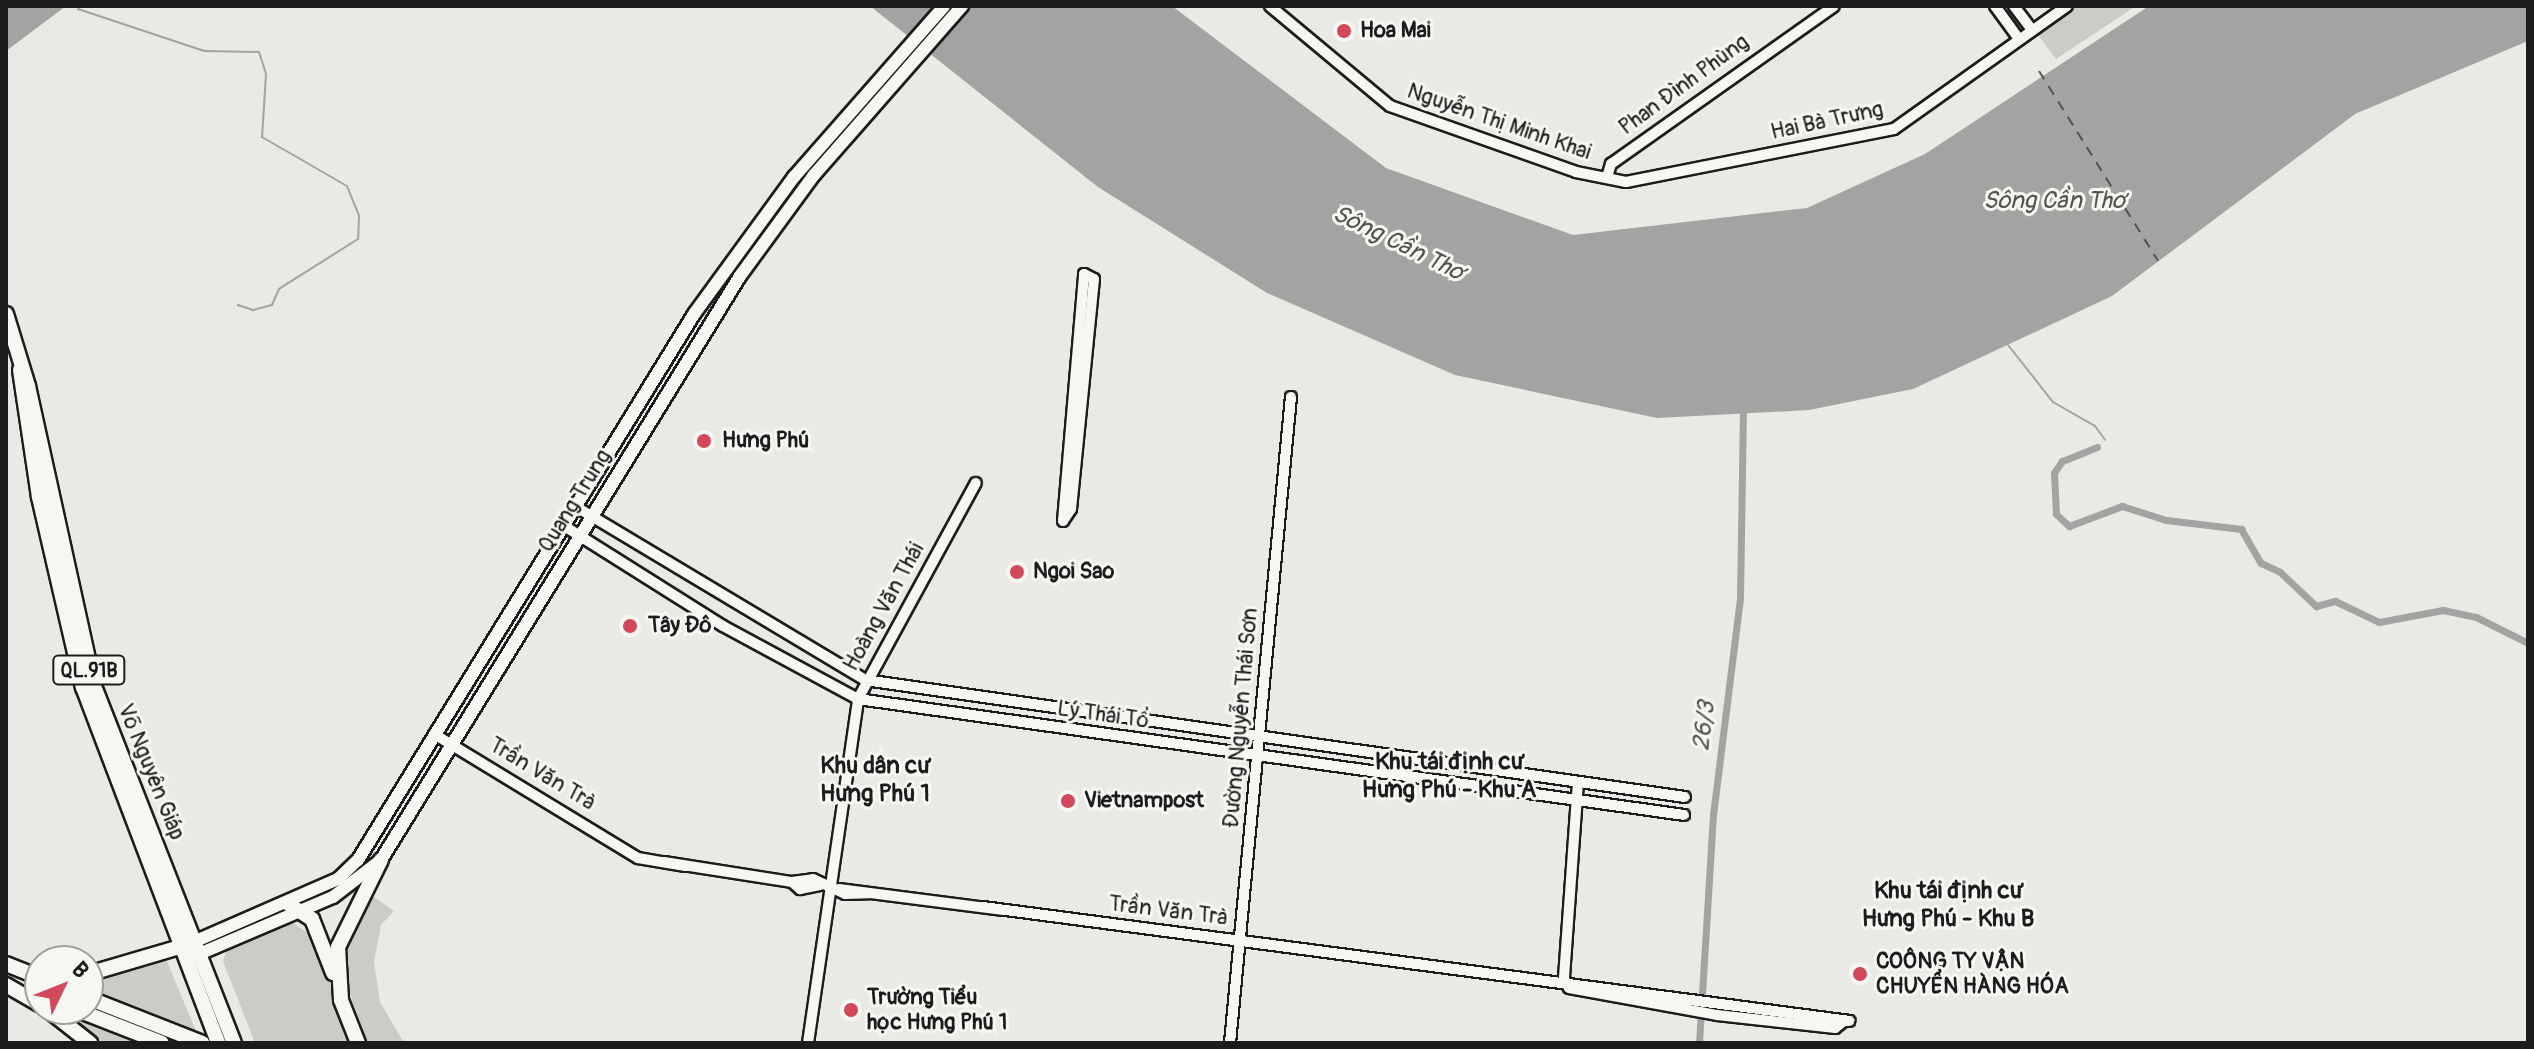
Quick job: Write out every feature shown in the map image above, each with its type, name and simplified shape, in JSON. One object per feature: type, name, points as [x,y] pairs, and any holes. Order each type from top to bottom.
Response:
[{"type":"highway","name":"Võ Nguyên Giáp","points":[[6,314],[83,687],[218,1043]]},
{"type":"highway","name":"Võ Nguyên Giáp","points":[[44,496],[94,686],[234,1043]]},
{"type":"highway","points":[[341,1000],[338,947],[381,860]]},
{"type":"highway","points":[[287,903],[301,911],[323,939],[358,1043]]},
{"type":"highway","points":[[104,971],[183,954]]},
{"type":"highway","points":[[6,982],[24,994]]},
{"type":"highway","points":[[104,1004],[202,1043]]},
{"type":"highway","points":[[104,1021],[162,1043]]},
{"type":"highway","points":[[67,1025],[90,1043]]},
{"type":"main road","name":"Quang Trung","points":[[183,954],[338,879],[358,860],[561,524],[694,314],[781,194],[944,6]]},
{"type":"main road","name":"Quang Trung","points":[[198,947],[301,911],[353,884],[381,860],[578,535],[788,208],[962,6]]},
{"type":"street","name":"Nguyễn Thị Minh Khai","points":[[1270,6],[1390,106],[1576,172],[1607,177]]},
{"type":"street","name":"Phan Đình Phùng","points":[[1607,177],[1611,164],[1834,6]]},
{"type":"street","points":[[1995,6],[2019,39]]},
{"type":"street","points":[[2014,6],[2032,30]]},
{"type":"street","name":"Hai Bà Trưng","points":[[1607,177],[1626,182],[1894,129],[2067,6]]},
{"type":"street","points":[[1084,274],[1094,279],[1071,509],[1063,521],[1084,274]]},
{"type":"street","name":"Đường Nguyễn Thái Sơn","points":[[1230,1043],[1291,397]]},
{"type":"street","name":"Hoàng Văn Thái","points":[[808,1043],[858,699],[865,680],[976,483]]},
{"type":"street","name":"Lý Thái Tổ","points":[[573,505],[865,680],[1685,797]]},
{"type":"street","name":"Lý Thái Tổ","points":[[561,524],[723,626],[858,699],[1684,815]]},
{"type":"street","name":"Trần Văn Trà","points":[[434,734],[644,858],[792,882],[813,891],[829,887],[1564,979],[1847,1021],[1835,1028],[1688,1011],[1579,993],[1564,979]]},
{"type":"street","points":[[1419,779],[1421,759]]},
{"type":"street","points":[[1564,979],[1578,782]]},
{"type":"shaded area","points":[[2076,6],[2136,6],[2056,59],[2036,32]]},
{"type":"shaded area","points":[[371,895],[394,911],[381,925],[374,962],[380,1002],[404,1043],[368,1043],[346,984],[347,937]]},
{"type":"shaded area","points":[[293,923],[317,939],[353,1043],[255,1043],[223,961],[227,950]]},
{"type":"shaded area","points":[[166,959],[201,1043],[100,1043],[79,1025],[104,1025],[104,975]]},
{"type":"water","points":[[6,6],[66,6],[6,51]]},
{"type":"water","name":"Sông Cần Thơ","points":[[870,6],[1172,6],[1386,168],[1573,235],[1807,208],[1925,154],[2149,6],[2528,6],[2528,41],[2355,114],[2112,296],[1913,389],[1809,410],[1657,418],[1455,375],[1267,293],[1098,187]]},
{"type":"waterway","points":[[78,9],[204,51],[259,52],[266,74],[262,137],[347,186],[359,215],[358,239],[279,289],[272,305],[253,310],[238,305]]},
{"type":"waterway","points":[[2008,345],[2053,402],[2095,426],[2105,440]]},
{"type":"waterway","name":"26/3","points":[[1699,1043],[1713,815],[1740,599],[1743,414]]},
{"type":"waterway","points":[[2097,447],[2062,461],[2054,473],[2056,514],[2069,526],[2122,506],[2166,520],[2241,529],[2261,563],[2280,572],[2316,606],[2335,601],[2379,622],[2443,610],[2476,617],[2528,643]]},
{"type":"ferry route","points":[[2039,71],[2158,261]]},
{"type":"place","name":"Hoa Mai","points":[[1344,31]]},
{"type":"place","name":"Hưng Phú","points":[[704,441]]},
{"type":"place","name":"Ngoi Sao","points":[[1017,572]]},
{"type":"place","name":"Tây Đô","points":[[630,626]]},
{"type":"place","name":"Vietnampost","points":[[1068,801]]},
{"type":"place","name":"COÔNG TY VẬN CHUYỂN HÀNG HÓA","points":[[1860,974]]},
{"type":"place","name":"Trường Tiểu học Hưng Phú 1","points":[[851,1010]]},
{"type":"district","name":"Khu tái định cư Hưng Phú - Khu A","points":[[1449,776]]},
{"type":"district","name":"Khu dân cư Hưng Phú 1","points":[[875,780]]},
{"type":"district","name":"Khu tái định cư Hưng Phú - Khu B","points":[[1948,905]]}]
